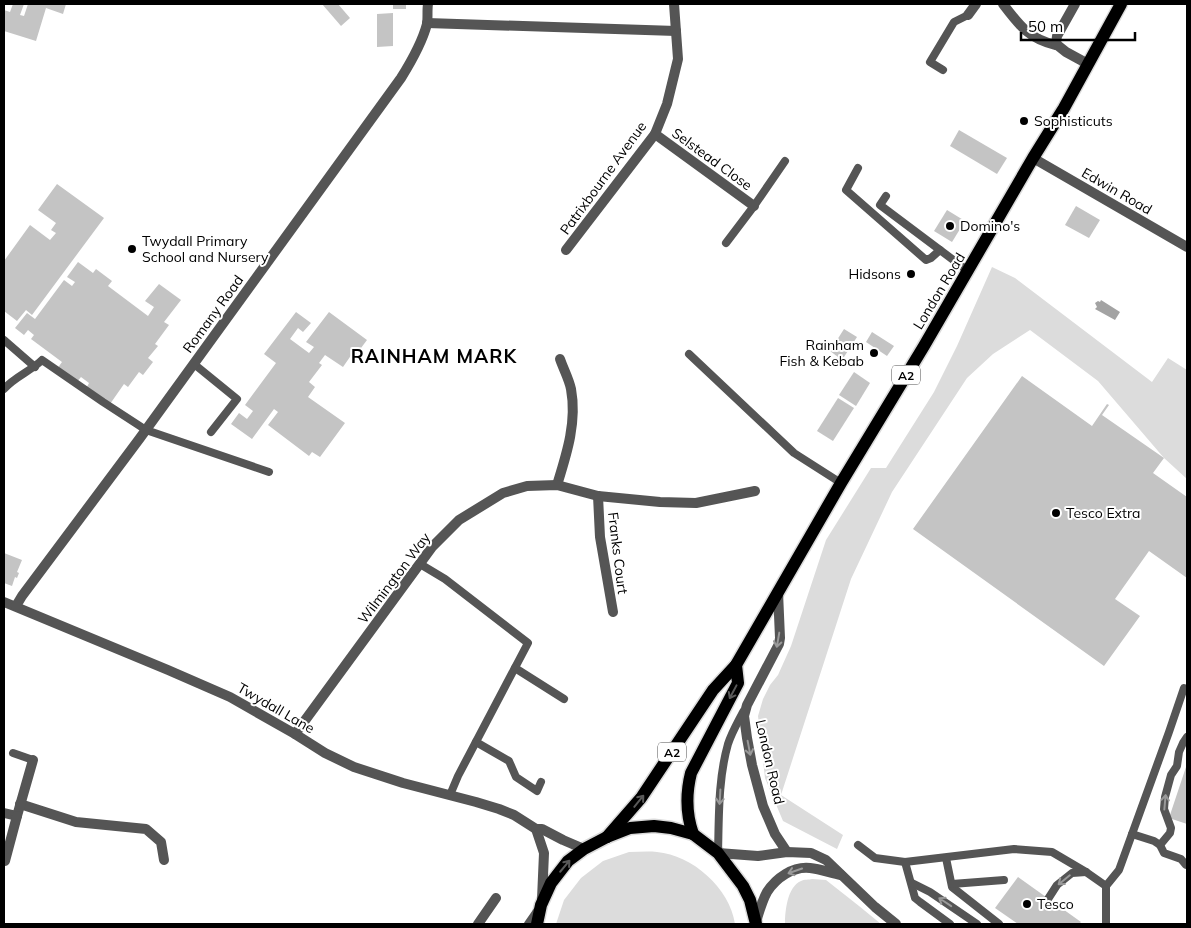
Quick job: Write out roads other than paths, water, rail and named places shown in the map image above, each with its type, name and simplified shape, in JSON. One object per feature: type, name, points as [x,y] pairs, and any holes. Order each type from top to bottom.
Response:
[{"type":"main road","name":"London Road","points":[[607,838],[641,798],[713,690],[736,665],[841,483],[1064,108],[1121,4]]},
{"type":"main road","name":"London Road","points":[[693,834],[688,814],[688,786],[691,772],[738,683],[736,665]]},
{"type":"main road","points":[[536,924],[541,905],[552,883],[568,861],[584,849],[630,828],[654,826],[677,829],[693,834],[718,853],[743,886],[750,900],[756,923]]},
{"type":"street","name":"Romany Road","points":[[16,606],[401,78],[422,38],[427,23],[428,4]]},
{"type":"street","name":"Patrixbourne Avenue","points":[[566,250],[655,134],[668,104],[678,59],[674,4]]},
{"type":"street","points":[[968,15],[976,4]]},
{"type":"street","points":[[1003,4],[1016,21],[1031,35],[1056,45],[1088,64]]},
{"type":"street","points":[[1056,45],[1057,36],[1075,4]]},
{"type":"street","points":[[427,23],[676,31]]},
{"type":"street","name":"Selstead Close","points":[[655,134],[754,206]]},
{"type":"street","name":"Edwin Road","points":[[1033,158],[1187,247]]},
{"type":"street","points":[[557,485],[569,449],[573,414],[570,387],[560,359]]},
{"type":"street","name":"Wilmington Way","points":[[294,734],[432,547],[459,520],[504,493],[527,486],[557,485],[598,496],[660,502],[696,503],[756,491]]},
{"type":"street","name":"Franks Court","points":[[598,496],[600,537],[613,612]]},
{"type":"street","name":"London Road","points":[[778,592],[780,634],[778,644],[745,709],[744,716],[752,764],[763,806],[775,834],[787,852]]},
{"type":"street","name":"Twydall Lane","points":[[4,602],[230,697],[325,753],[354,767],[403,784],[498,809],[514,816],[536,830],[542,829],[584,849]]},
{"type":"street","points":[[4,861],[33,760]]},
{"type":"street","points":[[20,804],[76,822],[146,829],[161,842],[164,860]]},
{"type":"street","points":[[4,813],[17,816]]},
{"type":"street","points":[[536,830],[544,853],[541,905]]},
{"type":"street","points":[[718,853],[758,856],[787,852],[811,853],[826,860],[875,907],[896,924]]},
{"type":"street","points":[[756,923],[766,893],[777,880],[790,872],[797,869],[810,868],[842,876]]},
{"type":"street","points":[[478,924],[496,898]]},
{"type":"lane","points":[[943,70],[930,62],[954,22],[968,15]]},
{"type":"lane","name":"Selstead Close","points":[[726,243],[785,161]]},
{"type":"lane","points":[[858,168],[846,190],[926,260],[940,250]]},
{"type":"lane","points":[[886,196],[880,206],[968,271]]},
{"type":"lane","points":[[4,340],[35,367]]},
{"type":"lane","points":[[689,354],[794,453],[841,483]]},
{"type":"lane","points":[[5,385],[35,367],[42,360],[146,430],[269,472]]},
{"type":"lane","points":[[194,364],[238,399],[211,432]]},
{"type":"lane","points":[[420,564],[445,579],[528,643],[458,776],[450,796]]},
{"type":"lane","points":[[515,668],[564,699]]},
{"type":"lane","points":[[1106,924],[1106,886],[1119,870],[1184,688]]},
{"type":"lane","points":[[718,853],[721,782],[725,756],[731,735],[749,701]]},
{"type":"lane","points":[[1160,845],[1170,833],[1171,828],[1164,809],[1165,796],[1171,775],[1177,766],[1179,752],[1187,737]]},
{"type":"lane","points":[[476,742],[510,761],[516,777],[537,791],[541,782]]},
{"type":"lane","points":[[13,753],[33,760]]},
{"type":"lane","points":[[1132,834],[1154,841],[1160,845],[1164,853],[1181,860],[1187,865]]},
{"type":"lane","points":[[858,845],[875,858],[905,862],[1014,849],[1052,852],[1106,886]]},
{"type":"lane","points":[[946,858],[952,887],[999,924]]},
{"type":"lane","points":[[905,862],[915,898],[950,924]]},
{"type":"lane","points":[[1048,899],[1057,885],[1072,873],[1086,872]]},
{"type":"lane","points":[[952,884],[1004,880]]},
{"type":"lane","points":[[912,883],[930,892],[977,924]]},
{"type":"lane","points":[[528,924],[541,905]]},
{"type":"place","name":"Sophisticuts","points":[[1024,121]]},
{"type":"place","name":"Domino's","points":[[950,226]]},
{"type":"place","name":"Twydall Primary School and Nursery","points":[[132,249]]},
{"type":"place","name":"Hidsons","points":[[911,274]]},
{"type":"place","name":"Rainham Fish & Kebab","points":[[874,353]]},
{"type":"place","name":"Tesco Extra","points":[[1056,513]]},
{"type":"place","name":"Tesco","points":[[1027,904]]},
{"type":"district","name":"RAINHAM MARK","points":[[434,356]]}]
